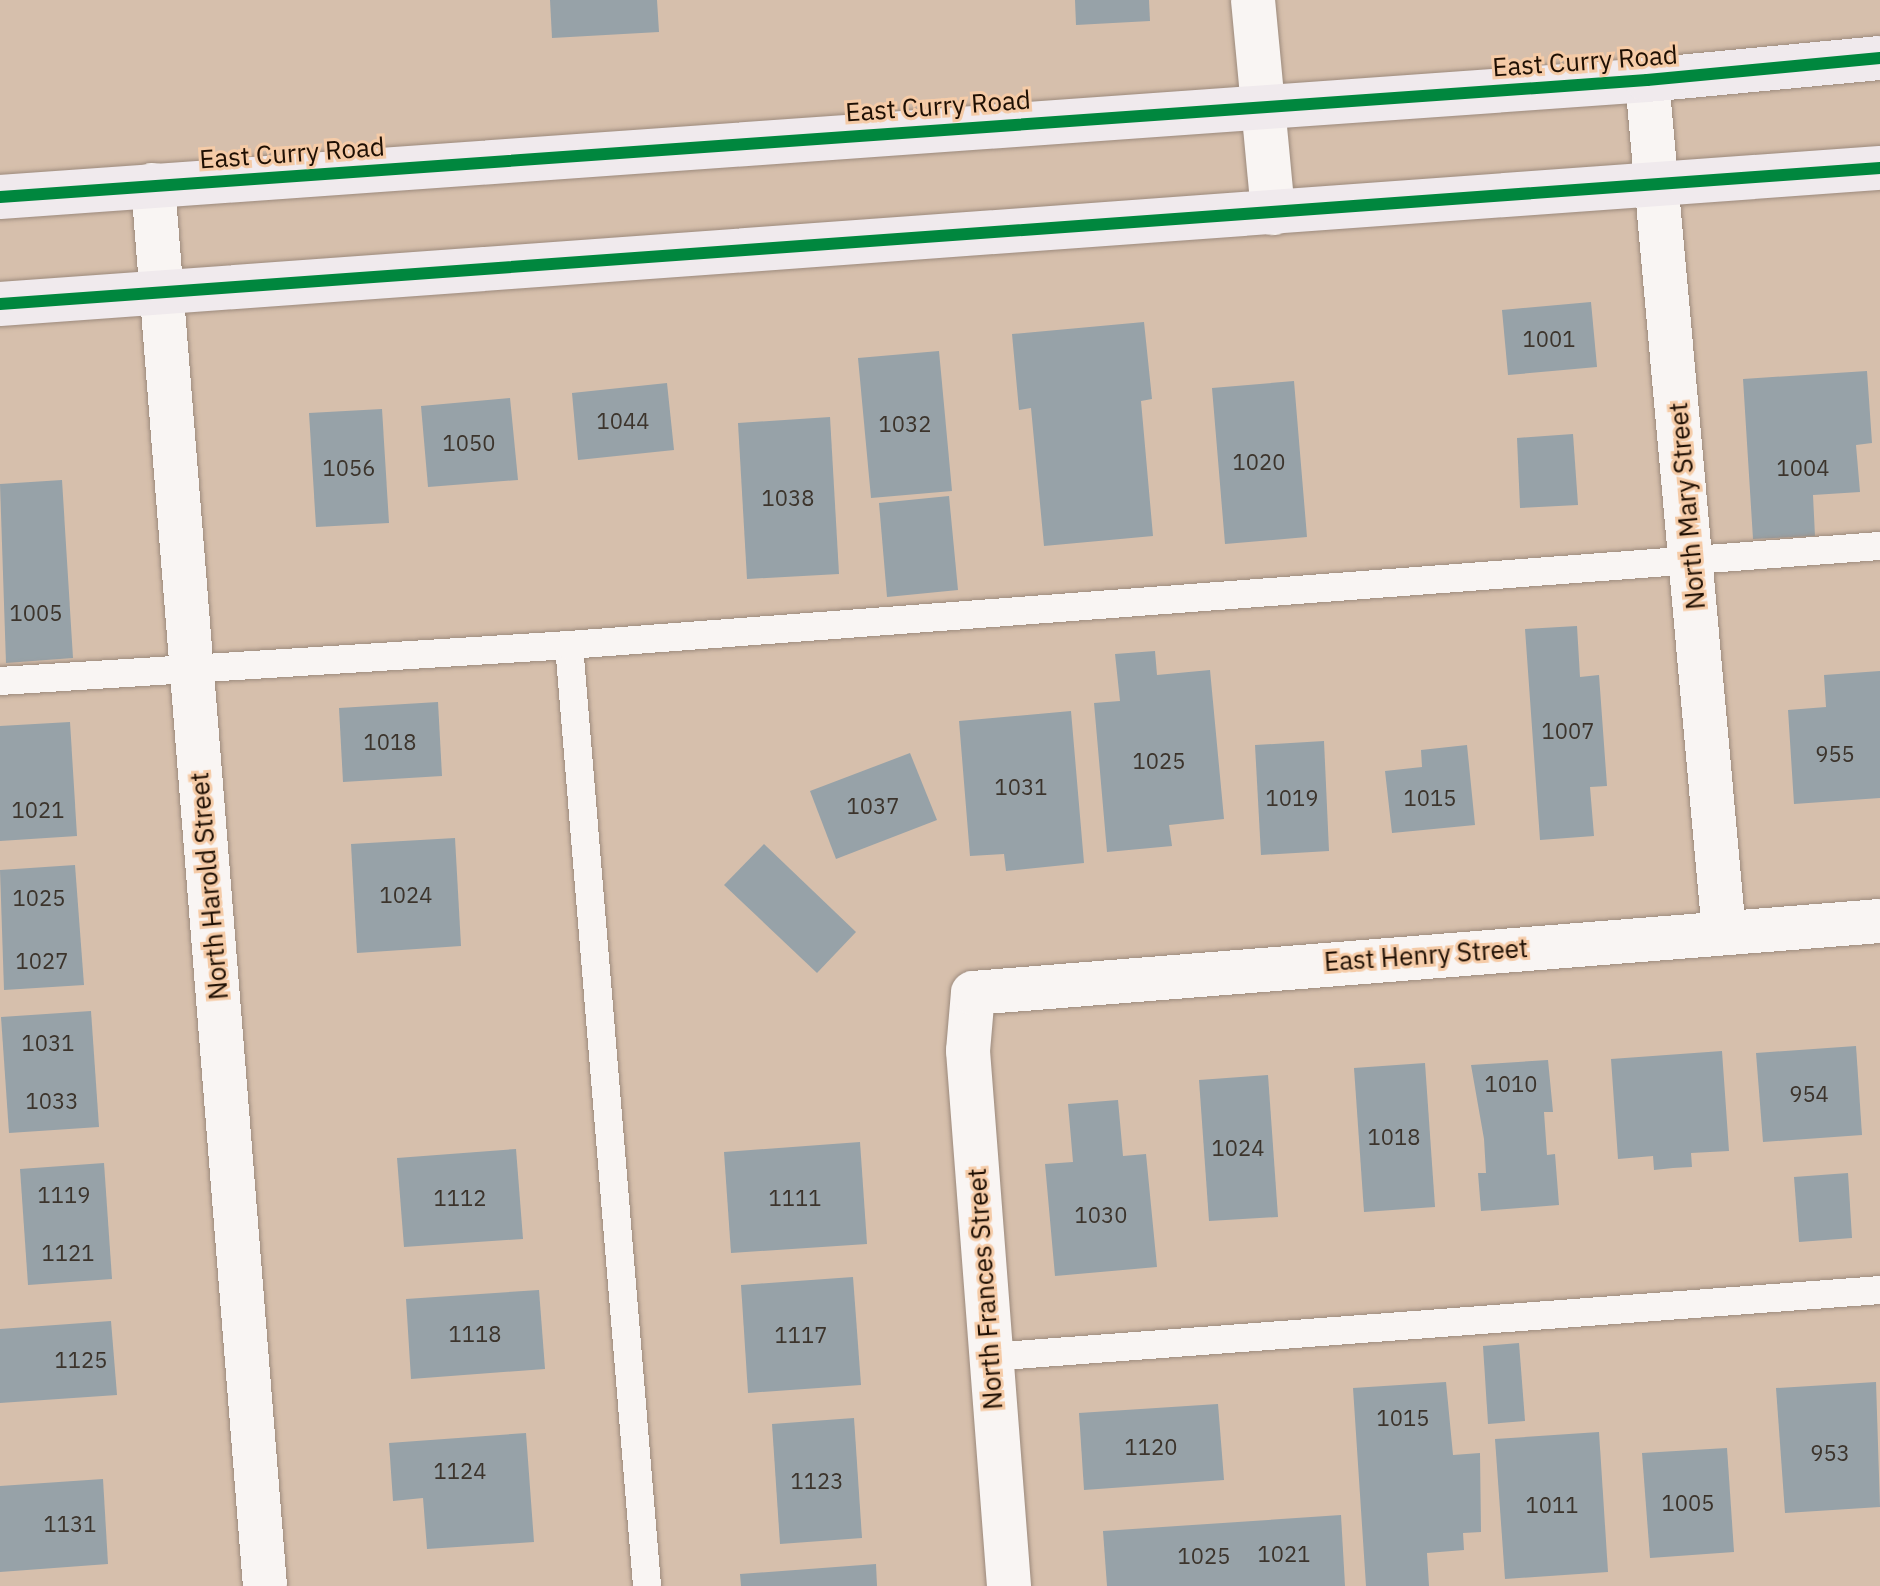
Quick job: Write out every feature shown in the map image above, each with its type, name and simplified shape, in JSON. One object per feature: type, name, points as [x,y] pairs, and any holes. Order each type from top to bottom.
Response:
[{"type":"main road","name":"East Curry Road","points":[[0,197],[1262,104],[1647,80],[1880,58]]},
{"type":"main road","points":[[0,304],[1880,168]]},
{"type":"street","points":[[1253,0],[1273,213]]},
{"type":"street","name":"North Mary Street","points":[[1647,80],[1724,932]]},
{"type":"street","name":"North Harold Street","points":[[153,185],[265,1586]]},
{"type":"street","name":"East Henry Street","points":[[973,993],[1880,921]]},
{"type":"street","name":"North Frances Street","points":[[973,993],[968,1051],[989,1357],[1009,1586]]},
{"type":"lane","points":[[0,681],[192,666],[569,645],[1880,546]]},
{"type":"lane","points":[[569,645],[647,1586]]},
{"type":"lane","points":[[989,1357],[1880,1290]]},
{"type":"building","points":[[550,0],[657,0],[659,32],[552,38]]},
{"type":"building","points":[[1075,0],[1149,0],[1150,21],[1076,25]]},
{"type":"building","points":[[1591,302],[1597,367],[1508,375],[1502,310]]},
{"type":"building","points":[[1144,322],[1152,399],[1141,401],[1153,536],[1044,546],[1031,408],[1019,410],[1012,334]]},
{"type":"building","points":[[939,351],[952,491],[871,498],[858,358]]},
{"type":"building","points":[[1867,371],[1872,443],[1856,445],[1860,492],[1813,495],[1815,536],[1753,539],[1743,379]]},
{"type":"building","points":[[1294,381],[1307,537],[1225,544],[1212,388]]},
{"type":"building","points":[[667,383],[674,450],[578,460],[572,393]]},
{"type":"building","points":[[510,398],[518,480],[428,487],[421,406]]},
{"type":"building","points":[[382,409],[389,523],[316,527],[309,413]]},
{"type":"building","points":[[830,417],[839,574],[747,579],[738,423]]},
{"type":"building","points":[[1573,434],[1578,505],[1520,508],[1517,438]]},
{"type":"building","points":[[62,480],[73,658],[6,663],[0,484]]},
{"type":"building","points":[[949,496],[958,590],[887,597],[879,503]]},
{"type":"building","points":[[1577,626],[1580,677],[1599,675],[1607,786],[1590,787],[1594,836],[1540,840],[1525,629]]},
{"type":"building","points":[[1155,651],[1157,675],[1210,670],[1224,819],[1169,825],[1172,846],[1107,852],[1094,703],[1120,701],[1115,654]]},
{"type":"building","points":[[1880,671],[1880,798],[1794,804],[1788,710],[1826,707],[1824,675]]},
{"type":"building","points":[[438,702],[442,776],[343,782],[339,708]]},
{"type":"building","points":[[1071,711],[1084,863],[1006,871],[1004,854],[970,856],[959,721]]},
{"type":"building","points":[[70,722],[77,836],[0,841],[0,726]]},
{"type":"building","points":[[1324,741],[1329,851],[1261,855],[1255,745]]},
{"type":"building","points":[[1467,745],[1475,825],[1392,833],[1385,771],[1422,767],[1421,750]]},
{"type":"building","points":[[910,753],[937,820],[836,859],[810,791]]},
{"type":"building","points":[[455,838],[461,946],[357,953],[351,844]]},
{"type":"building","points":[[764,844],[856,932],[817,973],[724,885]]},
{"type":"building","points":[[75,865],[84,985],[4,990],[0,870]]},
{"type":"building","points":[[91,1011],[99,1127],[9,1133],[1,1017]]},
{"type":"building","points":[[1856,1046],[1862,1135],[1763,1142],[1756,1053]]},
{"type":"building","points":[[1722,1051],[1729,1151],[1691,1153],[1692,1167],[1654,1170],[1653,1156],[1618,1159],[1611,1059]]},
{"type":"building","points":[[1548,1060],[1553,1112],[1544,1112],[1547,1155],[1555,1154],[1559,1205],[1481,1211],[1478,1173],[1486,1173],[1484,1139],[1471,1065]]},
{"type":"building","points":[[1425,1063],[1435,1207],[1364,1212],[1354,1068]]},
{"type":"building","points":[[1268,1075],[1278,1217],[1209,1221],[1199,1080]]},
{"type":"building","points":[[1118,1100],[1123,1156],[1146,1154],[1157,1267],[1055,1276],[1045,1164],[1073,1162],[1068,1104]]},
{"type":"building","points":[[860,1142],[867,1244],[731,1253],[724,1152]]},
{"type":"building","points":[[516,1149],[523,1239],[404,1247],[397,1158]]},
{"type":"building","points":[[104,1163],[112,1279],[28,1285],[20,1169]]},
{"type":"building","points":[[1848,1173],[1852,1238],[1799,1242],[1794,1177]]},
{"type":"building","points":[[853,1277],[861,1385],[748,1393],[741,1285]]},
{"type":"building","points":[[539,1290],[545,1369],[411,1379],[406,1299]]},
{"type":"building","points":[[111,1321],[117,1395],[0,1403],[0,1329]]},
{"type":"building","points":[[1519,1343],[1525,1421],[1488,1424],[1483,1346]]},
{"type":"building","points":[[1446,1382],[1453,1455],[1480,1453],[1481,1532],[1463,1533],[1464,1550],[1427,1553],[1429,1586],[1366,1586],[1353,1388]]},
{"type":"building","points":[[1876,1382],[1880,1507],[1785,1513],[1776,1388]]},
{"type":"building","points":[[1218,1404],[1224,1480],[1084,1490],[1079,1413]]},
{"type":"building","points":[[854,1418],[862,1538],[780,1544],[772,1424]]},
{"type":"building","points":[[1599,1432],[1608,1572],[1505,1579],[1495,1439]]},
{"type":"building","points":[[526,1433],[534,1542],[427,1549],[423,1498],[393,1501],[389,1443]]},
{"type":"building","points":[[1727,1448],[1734,1552],[1650,1558],[1642,1453]]},
{"type":"building","points":[[103,1479],[108,1564],[0,1572],[0,1486]]},
{"type":"building","points":[[1341,1515],[1345,1586],[1107,1586],[1103,1531]]},
{"type":"building","points":[[876,1564],[877,1586],[741,1586],[740,1574]]},
{"type":"cycle path","points":[[0,197],[1647,80],[1880,58]]},
{"type":"cycle path","points":[[0,304],[1880,168]]}]
